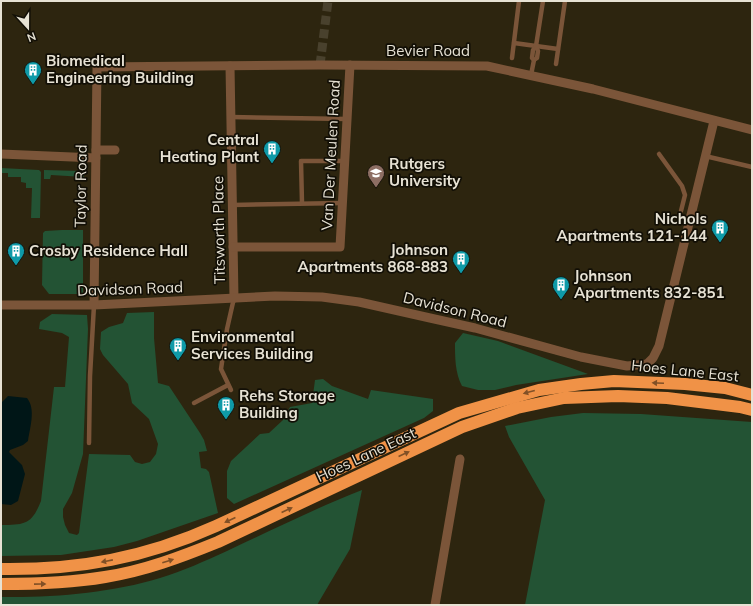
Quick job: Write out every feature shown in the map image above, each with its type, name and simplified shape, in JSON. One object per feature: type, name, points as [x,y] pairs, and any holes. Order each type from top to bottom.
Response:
[{"type":"highway","name":"Hoes Lane East","points":[[1,569],[75,566],[132,556],[163,548],[191,538],[459,414],[539,390],[614,381],[685,384],[725,388],[752,395]]},
{"type":"highway","name":"Hoes Lane East","points":[[1,584],[50,583],[105,577],[187,555],[218,542],[462,427],[517,408],[564,398],[618,396],[674,399],[740,406],[752,410]]},
{"type":"street","name":"Bevier Road","points":[[97,67],[350,65],[487,66],[593,89],[752,130]]},
{"type":"street","name":"Van Der Meulen Road","points":[[233,247],[340,247],[350,65]]},
{"type":"street","name":"Titsworth Place","points":[[230,66],[234,298]]},
{"type":"street","name":"Taylor Road","points":[[94,305],[97,67]]},
{"type":"street","name":"Davidson Road","points":[[1,305],[94,305],[275,296],[322,296],[359,302],[475,328],[581,357],[628,366],[647,364],[653,358],[659,346],[714,121]]},
{"type":"street","points":[[1,154],[96,154],[115,150]]},
{"type":"street","points":[[435,605],[460,459]]},
{"type":"lane","points":[[512,58],[519,1]]},
{"type":"lane","points":[[530,75],[534,60],[532,58],[533,50],[536,46],[543,1]]},
{"type":"lane","points":[[556,64],[565,1]]},
{"type":"lane","points":[[514,43],[558,49]]},
{"type":"lane","points":[[231,117],[347,119]]},
{"type":"lane","points":[[659,154],[682,186],[685,194],[681,211]]},
{"type":"lane","points":[[705,156],[752,167]]},
{"type":"lane","points":[[302,203],[301,161],[345,161]]},
{"type":"lane","points":[[232,205],[343,203]]},
{"type":"lane","points":[[194,403],[230,387],[221,370],[227,329],[234,298]]},
{"type":"lane","points":[[89,443],[90,376],[94,305]]},
{"type":"green space","points":[[1,168],[39,170],[41,172],[40,218],[31,218],[32,188],[26,188],[26,183],[21,182],[21,177],[8,177],[8,173],[1,173]]},
{"type":"green space","points":[[44,170],[81,171],[84,173],[84,177],[51,175],[50,179],[44,179]]},
{"type":"green space","points":[[83,230],[82,294],[49,294],[42,285],[43,233],[45,231]]},
{"type":"green space","points":[[154,312],[154,338],[158,383],[169,386],[204,440],[207,451],[199,452],[201,468],[206,469],[209,472],[218,513],[137,541],[114,547],[61,555],[1,556],[1,525],[27,522],[38,509],[41,501],[54,387],[65,387],[69,337],[62,333],[39,329],[40,322],[52,314],[87,315],[88,329],[83,454],[72,493],[63,509],[65,525],[69,533],[77,535],[79,533],[89,454],[130,455],[135,462],[142,464],[150,462],[156,454],[158,444],[149,419],[132,403],[128,384],[103,355],[100,349],[101,332],[109,327],[123,323],[127,313]]},
{"type":"green space","points":[[463,333],[498,341],[588,374],[516,385],[495,390],[478,390],[462,386],[455,359],[455,343]]},
{"type":"green space","points":[[323,379],[332,386],[368,399],[371,390],[433,399],[433,411],[424,418],[234,504],[227,498],[227,471],[231,461],[260,434],[269,433],[283,420],[290,407],[312,403],[315,380]]},
{"type":"green space","points":[[583,413],[641,414],[752,422],[752,605],[525,605],[545,500],[509,437],[505,426],[551,417]]},
{"type":"green space","points":[[362,490],[350,549],[317,605],[1,605],[1,597],[40,597],[81,594],[122,587],[160,578],[202,562]]},
{"type":"shaded area","points":[[8,396],[27,398],[30,402],[32,413],[28,441],[23,445],[10,450],[9,452],[22,465],[25,474],[18,501],[11,505],[1,504],[1,403]]},
{"type":"tunnel","points":[[320,65],[328,1]]},
{"type":"place","name":"Biomedical Engineering Building","points":[[33,85]]},
{"type":"place","name":"Central Heating Plant","points":[[272,164]]},
{"type":"place","name":"Rutgers University","points":[[376,188]]},
{"type":"place","name":"Nichols Apartments 121-144","points":[[720,243]]},
{"type":"place","name":"Crosby Residence Hall","points":[[16,266]]},
{"type":"place","name":"Johnson Apartments 868-883","points":[[461,274]]},
{"type":"place","name":"Johnson Apartments 832-851","points":[[561,300]]},
{"type":"place","name":"Environmental Services Building","points":[[178,361]]},
{"type":"place","name":"Rehs Storage Building","points":[[226,420]]}]
